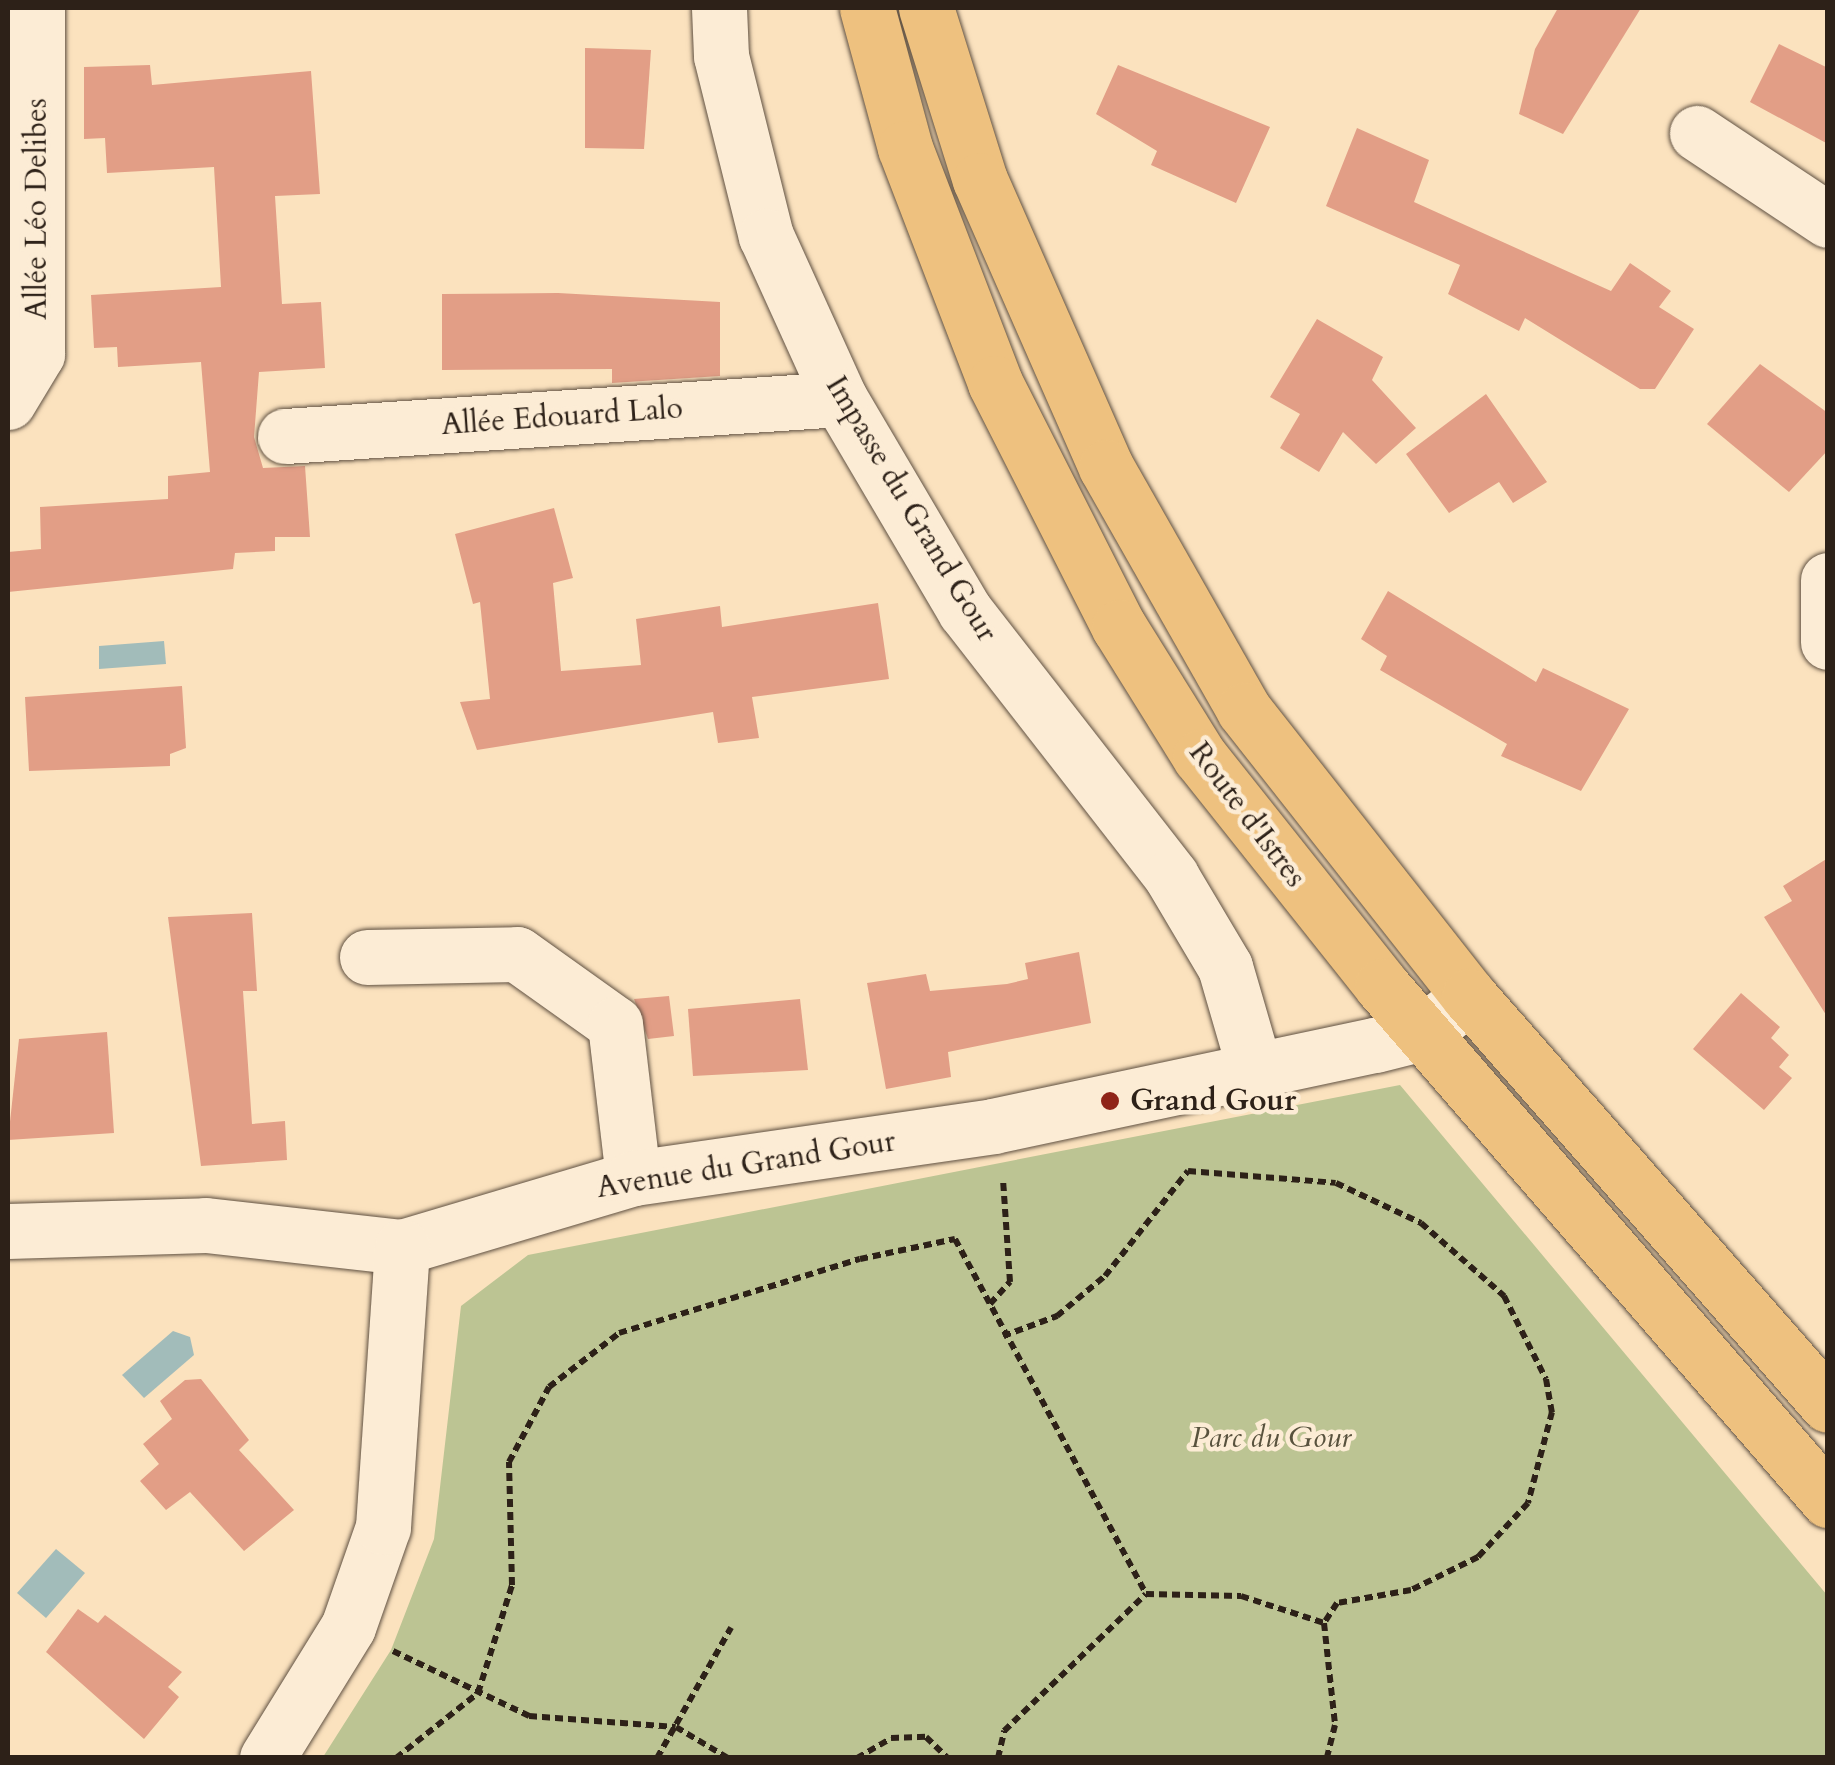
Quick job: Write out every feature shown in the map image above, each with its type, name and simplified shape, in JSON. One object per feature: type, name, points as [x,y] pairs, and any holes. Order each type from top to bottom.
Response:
[{"type":"main road","name":"Route d'Istres","points":[[867,8],[905,148],[995,382],[1101,593],[1200,757],[1423,1033],[1828,1500]]},
{"type":"main road","name":"Route d'Istres","points":[[926,8],[980,180],[1106,467],[1244,710],[1469,996],[1828,1405]]},
{"type":"street","name":"Allée Léo Delibes","points":[[8,402],[37,354],[37,8]]},
{"type":"street","name":"Impasse du Grand Gour","points":[[720,8],[721,56],[766,236],[840,399],[965,610],[1171,876],[1225,966],[1255,1070]]},
{"type":"street","points":[[1697,132],[1828,220]]},
{"type":"street","name":"Allée Edouard Lalo","points":[[284,436],[840,399]]},
{"type":"street","points":[[1828,580],[1828,642]]},
{"type":"street","points":[[367,957],[517,954],[615,1024],[634,1178]]},
{"type":"street","points":[[1423,1033],[1469,996]]},
{"type":"street","name":"Avenue du Grand Gour","points":[[8,1232],[206,1224],[402,1246],[634,1178],[993,1126],[1423,1033]]},
{"type":"street","points":[[266,1758],[348,1627],[383,1527],[402,1246]]},
{"type":"path","points":[[990,1304],[1010,1282],[1012,1231],[993,1126]]},
{"type":"path","points":[[1003,1336],[1058,1316],[1105,1276],[1188,1171],[1336,1183],[1421,1223],[1474,1264],[1504,1296],[1546,1379],[1552,1412],[1528,1503],[1478,1557],[1410,1590],[1337,1602],[1324,1623],[1335,1725],[1327,1758]]},
{"type":"path","points":[[396,1758],[478,1693],[512,1585],[509,1462],[549,1388],[620,1333],[955,1239],[1003,1336],[1146,1594]]},
{"type":"path","points":[[998,1758],[1004,1731],[1146,1594],[1242,1596],[1324,1623]]},
{"type":"path","points":[[348,1627],[529,1716],[676,1727],[728,1758]]},
{"type":"path","points":[[657,1758],[731,1628]]},
{"type":"path","points":[[857,1758],[891,1738],[926,1737],[948,1758]]},
{"type":"green space","name":"Parc du Gour","points":[[1400,1085],[1827,1595],[1827,1757],[323,1757],[391,1650],[434,1539],[461,1306],[528,1255]]},
{"type":"water","points":[[164,641],[166,664],[99,669],[99,646]]},
{"type":"water","points":[[173,1331],[190,1337],[194,1355],[144,1398],[122,1375]]},
{"type":"water","points":[[56,1549],[85,1573],[46,1618],[17,1593]]},
{"type":"building","points":[[1558,8],[1641,8],[1563,134],[1519,114],[1535,49]]},
{"type":"building","points":[[1779,44],[1828,68],[1828,144],[1750,102]]},
{"type":"building","points":[[585,48],[651,50],[644,149],[585,148]]},
{"type":"building","points":[[150,65],[152,85],[311,71],[320,194],[275,196],[282,304],[321,302],[325,368],[259,372],[254,437],[263,468],[305,466],[310,537],[275,537],[275,551],[235,553],[233,569],[8,592],[8,552],[41,549],[40,507],[168,499],[168,476],[210,472],[201,362],[118,367],[117,347],[94,348],[91,295],[221,287],[214,167],[107,173],[105,138],[84,139],[84,67]]},
{"type":"building","points":[[1118,65],[1270,127],[1236,203],[1151,165],[1157,151],[1096,114]]},
{"type":"building","points":[[1357,128],[1429,160],[1414,202],[1611,291],[1630,263],[1671,291],[1659,307],[1694,329],[1655,389],[1640,389],[1525,318],[1519,331],[1448,294],[1460,265],[1326,206]]},
{"type":"building","points":[[558,293],[720,302],[720,376],[612,383],[612,369],[442,370],[442,294]]},
{"type":"building","points":[[1317,319],[1383,357],[1372,380],[1416,428],[1376,464],[1343,432],[1319,472],[1280,448],[1300,414],[1270,397]]},
{"type":"building","points":[[1760,364],[1828,413],[1828,450],[1789,492],[1707,424]]},
{"type":"building","points":[[1486,394],[1547,482],[1513,503],[1499,482],[1449,513],[1406,454]]},
{"type":"building","points":[[554,508],[573,578],[553,583],[561,671],[641,665],[636,619],[720,606],[722,627],[878,603],[889,679],[752,697],[759,738],[718,743],[713,712],[477,750],[460,702],[490,699],[480,602],[473,604],[455,534]]},
{"type":"building","points":[[1388,591],[1536,682],[1543,668],[1629,709],[1581,791],[1501,756],[1507,744],[1380,670],[1387,656],[1361,639]]},
{"type":"building","points":[[182,686],[186,748],[170,754],[170,766],[29,771],[25,697]]},
{"type":"building","points":[[1828,858],[1828,1018],[1764,917],[1792,901],[1783,886]]},
{"type":"building","points":[[252,913],[257,991],[243,991],[252,1124],[285,1121],[287,1160],[201,1166],[168,917]]},
{"type":"building","points":[[1079,952],[1091,1023],[948,1052],[951,1077],[886,1089],[867,983],[926,974],[930,991],[1007,984],[1028,979],[1025,963]]},
{"type":"building","points":[[1741,993],[1780,1027],[1771,1038],[1789,1055],[1779,1067],[1792,1078],[1764,1110],[1693,1049]]},
{"type":"building","points":[[669,996],[674,1036],[648,1039],[634,999]]},
{"type":"building","points":[[800,999],[808,1070],[693,1076],[688,1009]]},
{"type":"building","points":[[107,1032],[114,1133],[8,1140],[19,1039]]},
{"type":"building","points":[[201,1379],[249,1440],[239,1450],[294,1510],[244,1551],[190,1492],[166,1510],[140,1481],[159,1464],[143,1444],[172,1419],[160,1401],[185,1380]]},
{"type":"building","points":[[78,1609],[98,1623],[105,1615],[182,1672],[168,1687],[179,1697],[144,1739],[46,1652]]},
{"type":"place","name":"Grand Gour","points":[[1110,1101]]}]
